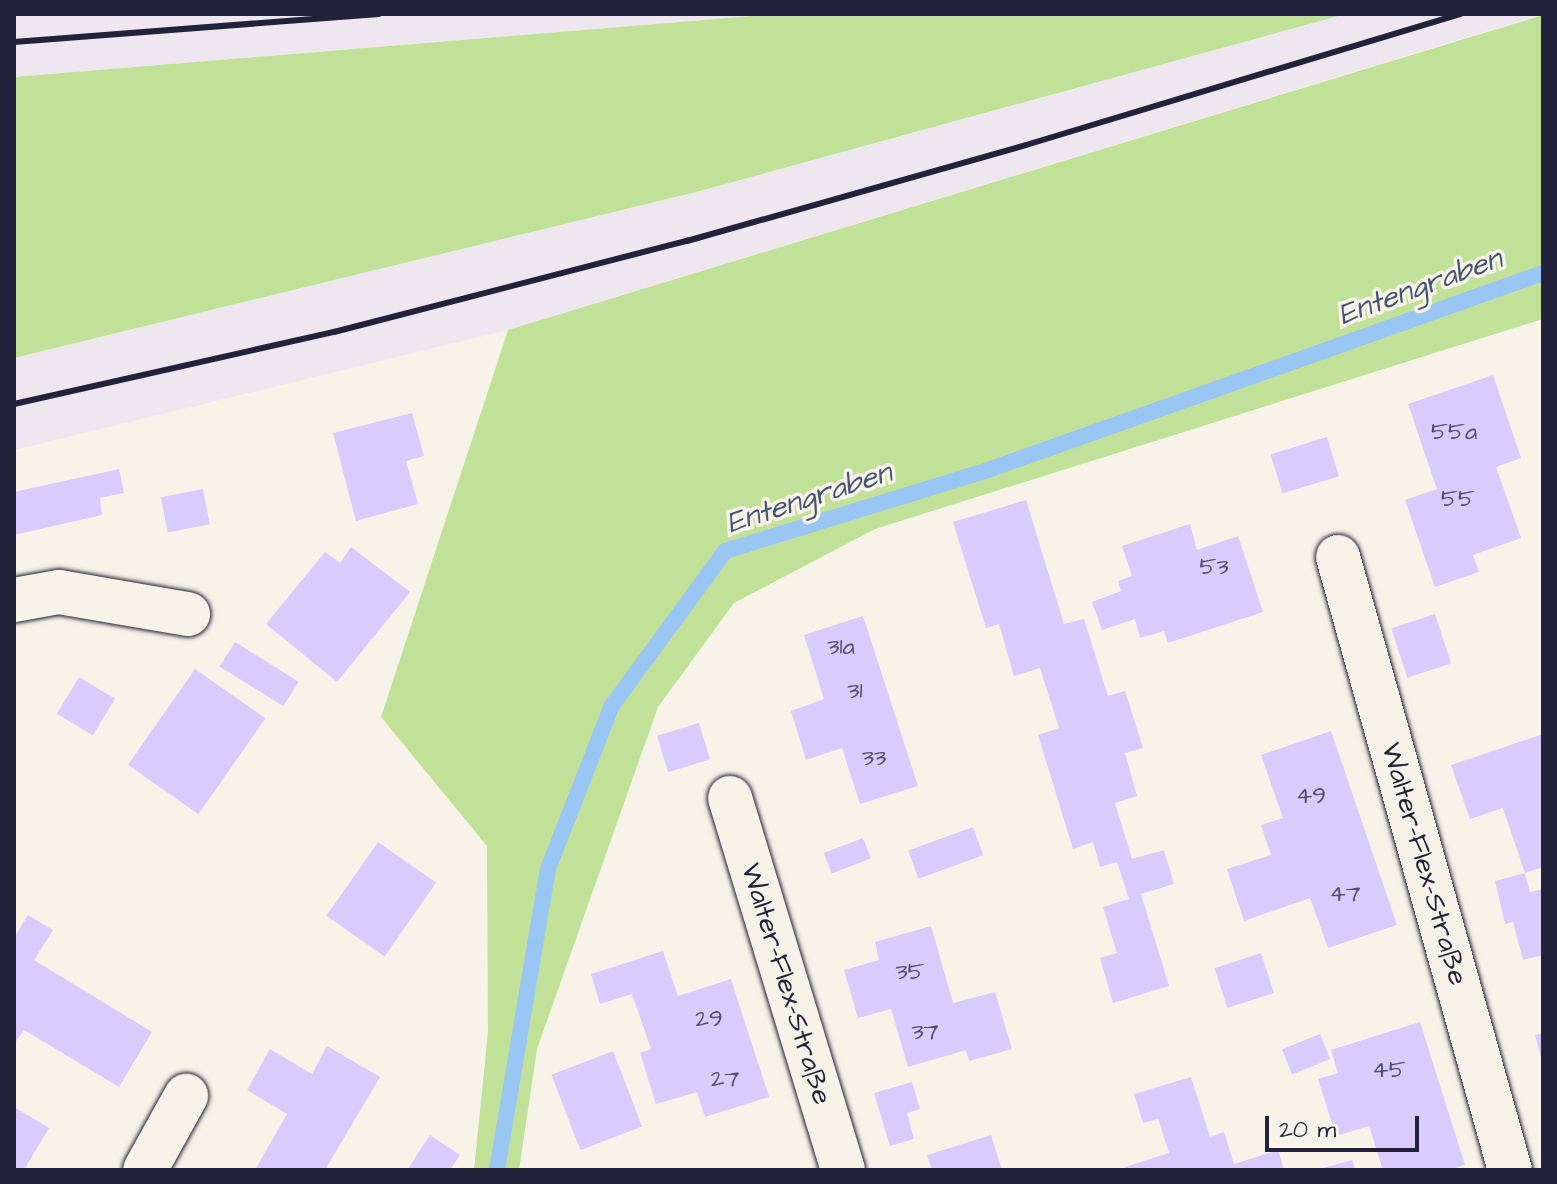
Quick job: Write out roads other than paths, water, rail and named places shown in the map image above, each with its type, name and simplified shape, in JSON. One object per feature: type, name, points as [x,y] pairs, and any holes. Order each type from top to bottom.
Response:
[{"type":"street","name":"Walter-Flex-Straße","points":[[1338,557],[1510,1170]]},
{"type":"street","points":[[14,600],[59,592],[188,614]]},
{"type":"street","name":"Walter-Flex-Straße","points":[[730,798],[843,1170]]},
{"type":"street","points":[[145,1170],[186,1096]]},
{"type":"waterway","name":"Entengraben","points":[[497,1170],[548,869],[611,707],[725,551],[988,470],[1543,273]]},
{"type":"railway","points":[[14,42],[379,14]]},
{"type":"railway","points":[[14,404],[334,332],[687,241],[1026,145],[1461,14]]}]
